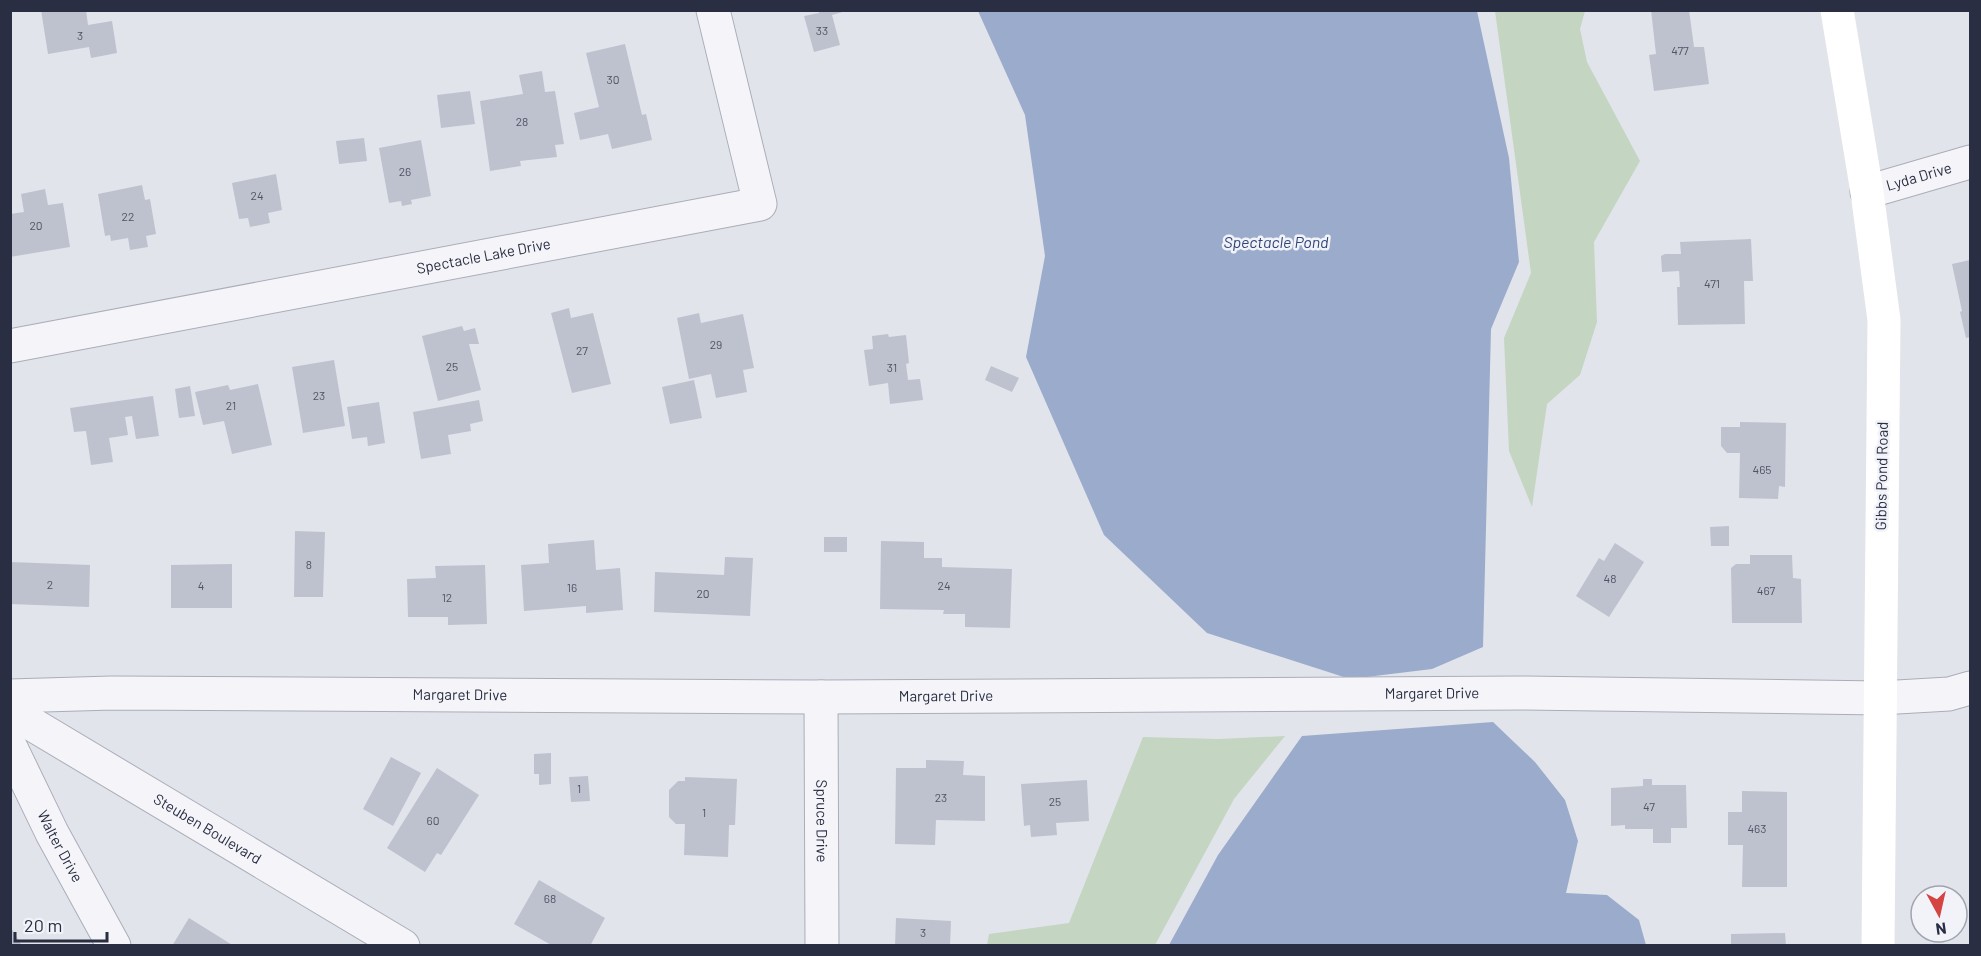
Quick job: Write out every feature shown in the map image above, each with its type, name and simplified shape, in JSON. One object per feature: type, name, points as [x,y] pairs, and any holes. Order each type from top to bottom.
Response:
[{"type":"street","name":"Spectacle Lake Drive","points":[[10,346],[760,204],[713,10]]},
{"type":"street","name":"Gibbs Pond Road","points":[[1837,10],[1867,192],[1884,320],[1878,945]]},
{"type":"street","name":"Lyda Drive","points":[[1867,192],[1971,162]]},
{"type":"street","name":"Margaret Drive","points":[[10,696],[112,693],[821,698],[1524,693],[1880,698],[1949,694],[1971,688]]},
{"type":"street","name":"Spruce Drive","points":[[821,698],[822,945]]},
{"type":"street","name":"Steuben Boulevard","points":[[10,711],[403,945]]},
{"type":"street","name":"Walter Drive","points":[[10,746],[52,833],[114,945]]},
{"type":"green space","points":[[1495,11],[1585,11],[1580,29],[1587,62],[1640,161],[1594,242],[1597,322],[1580,375],[1547,404],[1532,507],[1509,451],[1504,338],[1531,273]]},
{"type":"green space","points":[[1285,736],[1234,799],[1155,945],[987,945],[989,934],[1069,923],[1143,737],[1219,739]]},
{"type":"water","name":"Spectacle Pond","points":[[978,11],[1477,11],[1509,158],[1519,262],[1491,329],[1483,647],[1432,669],[1350,679],[1207,633],[1104,535],[1026,357],[1045,256],[1025,115]]},
{"type":"water","points":[[1493,722],[1535,762],[1565,800],[1578,841],[1566,893],[1607,895],[1639,920],[1646,945],[1169,945],[1218,855],[1302,736]]},
{"type":"building","points":[[41,10],[86,10],[88,25],[112,21],[117,53],[91,58],[89,47],[48,54]]},
{"type":"building","points":[[819,10],[846,11],[832,15],[840,45],[814,52],[804,16],[819,13]]},
{"type":"building","points":[[1651,10],[1689,10],[1694,47],[1704,47],[1709,84],[1654,91],[1649,55],[1656,54]]},
{"type":"building","points":[[625,44],[642,115],[646,114],[652,140],[612,149],[608,134],[580,140],[574,113],[599,107],[586,53]]},
{"type":"building","points":[[542,71],[545,92],[555,91],[564,144],[555,145],[557,157],[520,161],[521,166],[490,171],[480,101],[523,94],[519,75]]},
{"type":"building","points":[[470,91],[475,124],[441,128],[437,95]]},
{"type":"building","points":[[364,138],[367,161],[339,164],[336,141]]},
{"type":"building","points":[[421,140],[431,196],[411,200],[412,204],[402,206],[401,201],[389,203],[379,148]]},
{"type":"building","points":[[276,174],[282,210],[268,213],[270,223],[250,227],[248,218],[239,219],[232,183]]},
{"type":"building","points":[[142,185],[145,200],[150,199],[156,234],[146,236],[148,247],[130,250],[128,238],[111,241],[110,235],[105,236],[98,194]]},
{"type":"building","points":[[45,189],[48,205],[63,203],[70,247],[10,257],[10,214],[24,212],[21,194]]},
{"type":"building","points":[[1751,239],[1753,281],[1744,281],[1745,324],[1678,325],[1679,271],[1662,272],[1661,256],[1681,254],[1680,242]]},
{"type":"building","points":[[1970,260],[1970,337],[1966,338],[1952,264]]},
{"type":"building","points":[[569,308],[571,318],[593,313],[611,384],[572,393],[551,313]]},
{"type":"building","points":[[699,313],[701,323],[743,314],[754,368],[743,370],[747,392],[716,398],[711,374],[689,379],[677,318]]},
{"type":"building","points":[[462,326],[464,331],[475,328],[479,344],[469,344],[481,390],[438,401],[422,336]]},
{"type":"building","points":[[888,334],[889,337],[906,335],[908,380],[920,379],[923,400],[890,404],[888,383],[869,386],[864,350],[873,349],[872,336]]},
{"type":"building","points":[[334,360],[345,426],[303,433],[292,367]]},
{"type":"building","points":[[991,366],[1019,378],[1012,392],[985,380]]},
{"type":"building","points":[[694,380],[702,418],[670,424],[662,387]]},
{"type":"building","points":[[258,384],[272,445],[232,454],[224,421],[203,425],[195,392],[228,385],[230,390]]},
{"type":"building","points":[[190,386],[195,416],[179,418],[175,389]]},
{"type":"building","points":[[153,396],[159,436],[136,439],[132,416],[125,417],[128,435],[109,438],[113,462],[91,465],[86,431],[74,432],[70,408]]},
{"type":"building","points":[[479,400],[483,421],[470,424],[471,431],[448,435],[451,454],[421,459],[413,412]]},
{"type":"building","points":[[379,402],[385,443],[368,446],[367,437],[352,439],[347,407]]},
{"type":"building","points":[[1740,422],[1786,423],[1785,487],[1779,486],[1778,499],[1739,498],[1740,453],[1727,453],[1721,446],[1721,427],[1740,427]]},
{"type":"building","points":[[1729,526],[1729,546],[1711,546],[1710,527]]},
{"type":"building","points":[[295,531],[325,532],[323,597],[294,597]]},
{"type":"building","points":[[824,537],[847,537],[847,552],[824,552]]},
{"type":"building","points":[[594,540],[596,570],[620,568],[623,610],[586,613],[586,606],[524,611],[521,565],[549,563],[548,544]]},
{"type":"building","points":[[881,541],[924,542],[924,558],[942,558],[942,567],[1012,569],[1010,628],[965,627],[965,614],[943,614],[944,610],[880,609]]},
{"type":"building","points":[[1615,543],[1644,562],[1609,617],[1576,596],[1599,558],[1604,561]]},
{"type":"building","points":[[1750,555],[1792,555],[1793,578],[1801,579],[1802,623],[1732,623],[1731,568],[1736,564],[1750,564]]},
{"type":"building","points":[[725,557],[753,558],[750,616],[654,612],[655,572],[724,575]]},
{"type":"building","points":[[10,562],[90,565],[89,607],[10,604]]},
{"type":"building","points":[[232,564],[232,608],[171,608],[171,565]]},
{"type":"building","points":[[485,565],[487,624],[448,625],[448,617],[408,617],[407,579],[436,578],[435,566]]},
{"type":"building","points":[[551,753],[551,784],[539,785],[539,774],[534,774],[534,754]]},
{"type":"building","points":[[391,757],[421,773],[393,826],[363,809]]},
{"type":"building","points":[[926,760],[964,761],[963,775],[985,776],[985,821],[936,820],[935,845],[895,844],[896,768],[926,768]]},
{"type":"building","points":[[437,768],[479,795],[441,855],[437,853],[425,872],[387,848]]},
{"type":"building","points":[[588,776],[590,801],[571,802],[569,777]]},
{"type":"building","points":[[685,777],[737,779],[735,825],[729,825],[728,857],[684,855],[685,824],[676,824],[669,817],[669,790],[678,781],[685,781]]},
{"type":"building","points":[[1643,779],[1652,779],[1652,785],[1686,785],[1687,828],[1671,828],[1671,843],[1653,843],[1653,829],[1625,829],[1625,825],[1611,826],[1611,788],[1643,786]]},
{"type":"building","points":[[1087,780],[1089,821],[1056,823],[1057,835],[1031,837],[1030,825],[1024,826],[1021,784]]},
{"type":"building","points":[[1742,791],[1787,792],[1787,887],[1742,887],[1743,845],[1728,845],[1728,812],[1742,812]]},
{"type":"building","points":[[539,880],[605,918],[590,946],[553,946],[514,924]]},
{"type":"building","points":[[189,918],[234,946],[172,946]]},
{"type":"building","points":[[896,918],[951,921],[950,946],[895,946]]},
{"type":"building","points":[[10,926],[22,946],[10,946]]},
{"type":"building","points":[[1785,933],[1786,946],[1731,946],[1731,934]]}]
